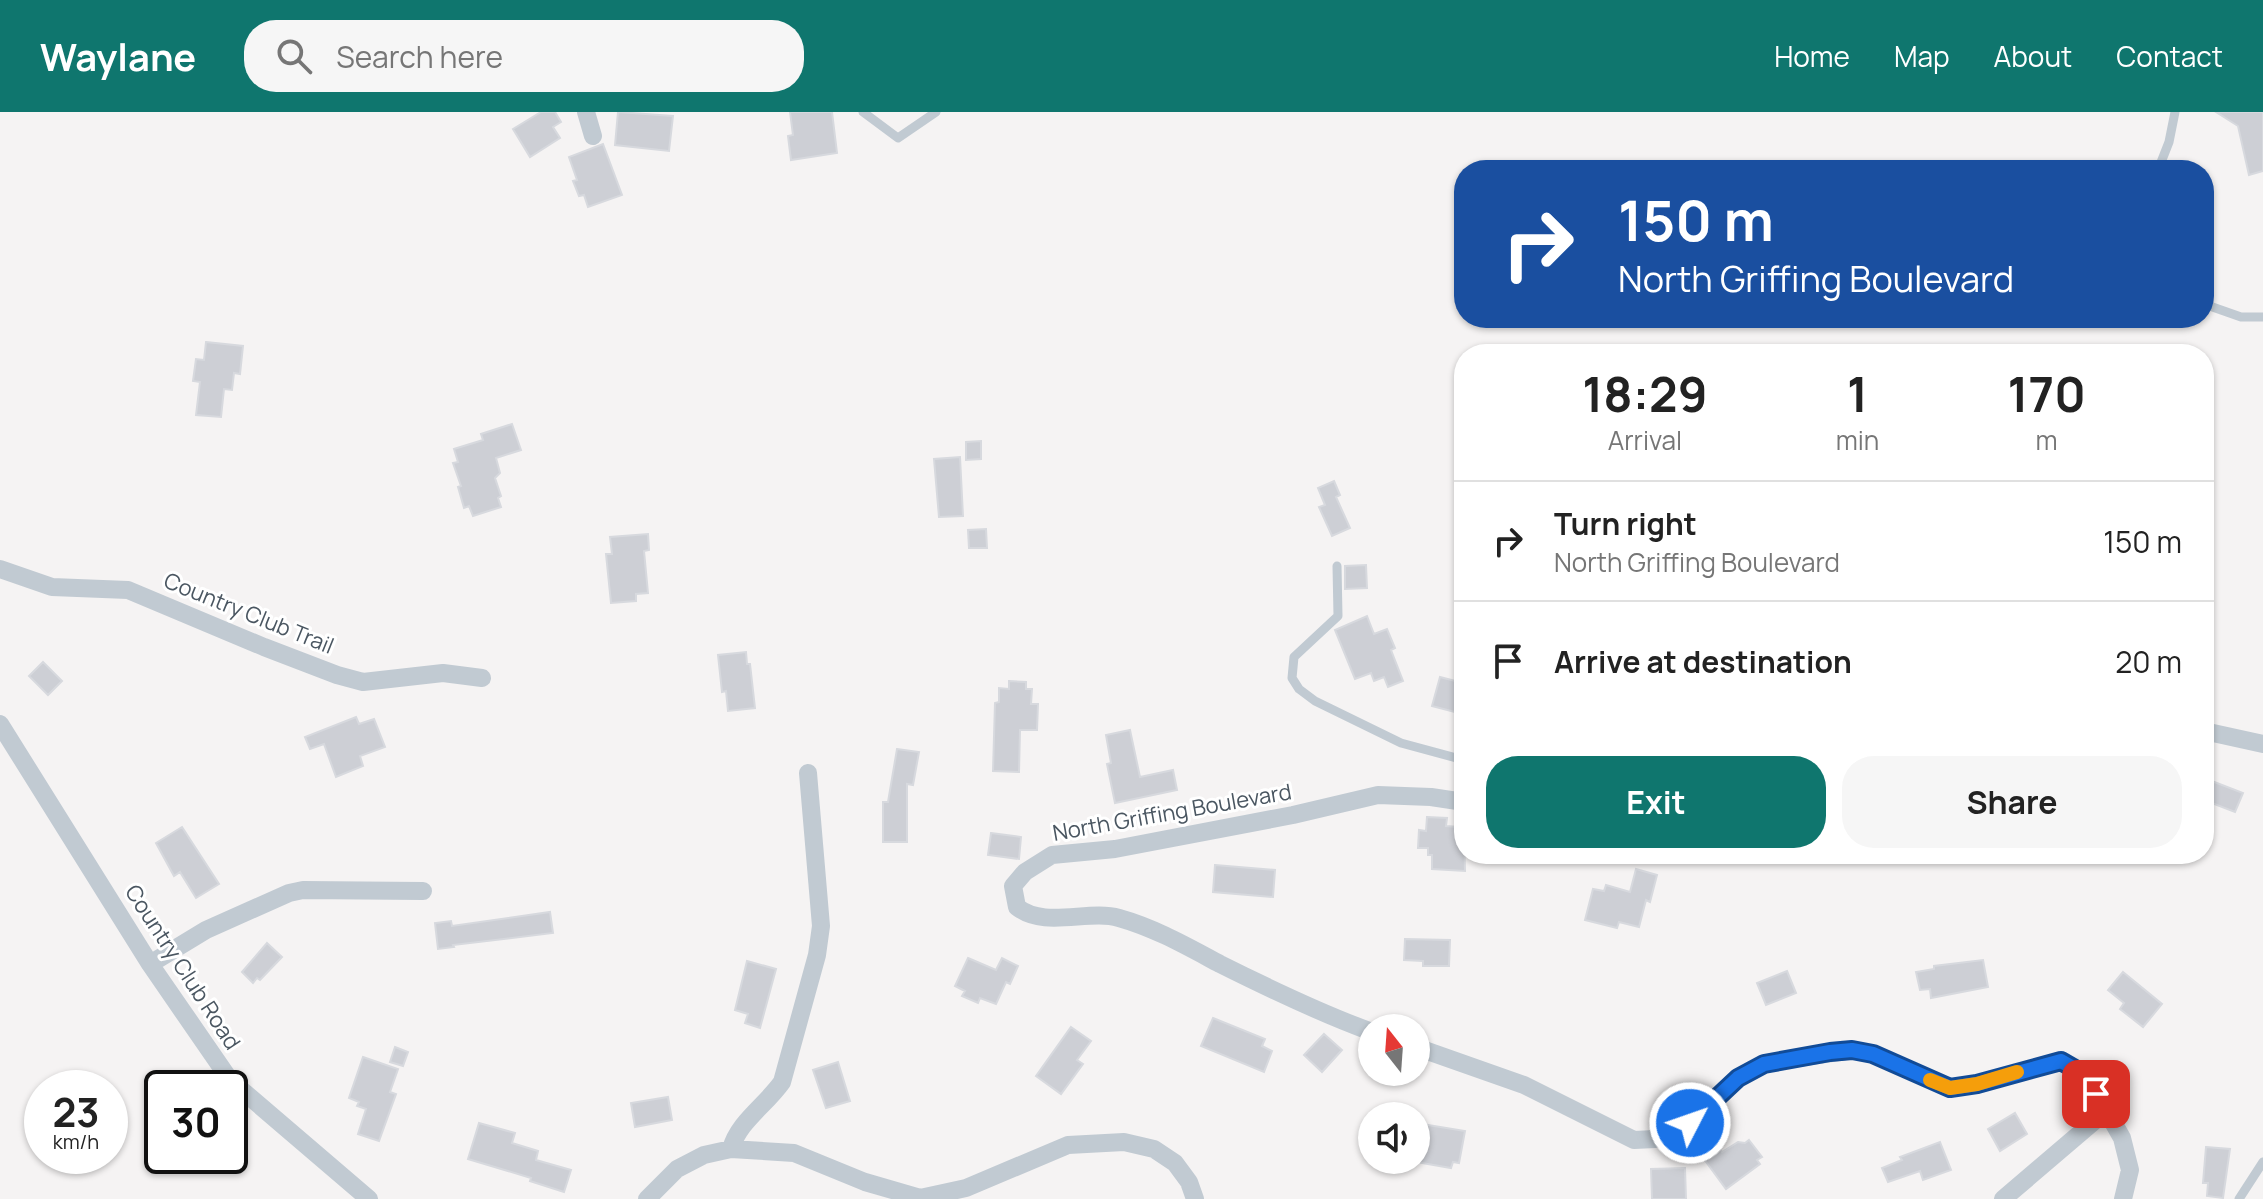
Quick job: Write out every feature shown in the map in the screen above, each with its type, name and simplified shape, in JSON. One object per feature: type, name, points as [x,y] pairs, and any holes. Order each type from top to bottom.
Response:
[{"type":"street","points":[[586,112],[593,136]]},
{"type":"street","name":"Country Club Trail","points":[[0,569],[52,587],[128,590],[278,652],[363,682],[443,673],[482,678]]},
{"type":"street","name":"Country Club Road","points":[[0,724],[150,964],[230,1080],[369,1199]]},
{"type":"street","points":[[2214,733],[2263,744]]},
{"type":"street","points":[[731,1149],[735,1135],[782,1082],[817,955],[821,926],[808,773]]},
{"type":"street","name":"North Griffing Boulevard","points":[[1358,1027],[1329,1017],[1157,932],[1116,916],[1072,918],[1026,915],[1017,907],[1013,886],[1025,872],[1052,855],[1115,849],[1293,815],[1378,795],[1454,800]]},
{"type":"street","points":[[150,964],[206,930],[289,893],[303,890],[423,891]]},
{"type":"street","points":[[1430,1052],[1524,1085],[1634,1140],[1655,1139],[1690,1123],[1738,1078],[1764,1064],[1852,1050],[1873,1054],[1950,1088],[1977,1084],[2061,1061],[2087,1076],[2122,1138],[2130,1170],[2123,1199]]},
{"type":"street","points":[[2003,1199],[2105,1112]]},
{"type":"street","points":[[647,1199],[677,1169],[704,1155],[731,1149],[794,1153],[865,1182],[920,1198],[966,1188],[1068,1145],[1124,1142],[1154,1149],[1175,1163],[1189,1182],[1195,1199]]},
{"type":"lane","points":[[863,112],[898,138],[936,112]]},
{"type":"lane","points":[[2162,160],[2175,112]]},
{"type":"lane","points":[[2214,308],[2241,317],[2263,317]]},
{"type":"lane","points":[[1337,566],[1338,616],[1294,657],[1292,678],[1299,689],[1315,701],[1401,743],[1454,757]]},
{"type":"lane","points":[[2239,1199],[2263,1162]]},
{"type":"building","points":[[541,112],[555,112],[561,122],[553,127],[560,138],[530,157],[513,129]]},
{"type":"building","points":[[618,112],[673,116],[669,151],[615,145]]},
{"type":"building","points":[[790,112],[832,112],[837,153],[791,160],[788,136],[793,135]]},
{"type":"building","points":[[2216,112],[2263,112],[2263,171],[2249,175],[2238,126]]},
{"type":"building","points":[[603,144],[622,195],[588,207],[584,195],[579,196],[573,181],[577,180],[569,157]]},
{"type":"building","points":[[206,342],[243,346],[240,374],[234,373],[232,390],[224,389],[221,417],[196,415],[200,382],[193,381],[196,359],[204,360]]},
{"type":"building","points":[[512,424],[521,450],[496,458],[500,473],[495,478],[501,507],[473,516],[469,506],[464,508],[458,487],[461,486],[453,463],[458,462],[454,449],[483,440],[481,434]]},
{"type":"building","points":[[981,441],[981,459],[966,460],[966,442]]},
{"type":"building","points":[[960,457],[963,516],[939,517],[934,459]]},
{"type":"building","points":[[1334,481],[1340,495],[1336,497],[1350,528],[1332,536],[1319,507],[1325,505],[1318,488]]},
{"type":"building","points":[[986,529],[987,548],[969,548],[968,530]]},
{"type":"building","points":[[648,534],[649,550],[644,551],[648,593],[636,594],[636,601],[611,603],[606,554],[612,554],[610,537]]},
{"type":"building","points":[[1366,565],[1367,588],[1345,589],[1345,566]]},
{"type":"building","points":[[1367,616],[1374,634],[1387,629],[1403,681],[1388,687],[1384,677],[1374,681],[1371,673],[1355,679],[1335,630]]},
{"type":"building","points":[[746,652],[755,708],[728,711],[726,691],[722,692],[718,655]]},
{"type":"building","points":[[43,662],[62,681],[48,695],[29,676]]},
{"type":"building","points":[[1440,677],[1454,681],[1454,712],[1432,706]]},
{"type":"building","points":[[1009,681],[1026,682],[1026,689],[1032,689],[1031,704],[1038,704],[1037,730],[1020,730],[1019,772],[993,771],[995,703],[999,702],[999,688],[1009,689]]},
{"type":"building","points":[[356,717],[359,724],[374,719],[385,747],[360,756],[363,766],[336,777],[324,744],[310,749],[305,737]]},
{"type":"building","points":[[1130,730],[1140,777],[1173,770],[1177,790],[1115,803],[1107,764],[1111,763],[1106,735]]},
{"type":"building","points":[[897,749],[919,752],[913,785],[907,784],[907,842],[883,842],[883,802],[888,802]]},
{"type":"building","points":[[2214,782],[2243,793],[2235,812],[2214,804]]},
{"type":"building","points":[[1427,817],[1447,818],[1446,826],[1454,827],[1454,864],[1465,864],[1465,871],[1432,869],[1432,855],[1428,855],[1428,848],[1418,848],[1419,830],[1426,831]]},
{"type":"building","points":[[182,827],[219,884],[196,898],[180,872],[174,876],[156,843]]},
{"type":"building","points":[[991,833],[1021,837],[1019,859],[988,855]]},
{"type":"building","points":[[1215,865],[1275,870],[1273,897],[1213,892]]},
{"type":"building","points":[[1636,869],[1657,875],[1639,927],[1619,922],[1617,928],[1585,920],[1593,889],[1604,891],[1606,885],[1630,892]]},
{"type":"building","points":[[550,912],[553,933],[438,949],[435,923],[451,921],[452,926]]},
{"type":"building","points":[[1405,939],[1450,940],[1449,966],[1423,966],[1423,961],[1404,960]]},
{"type":"building","points":[[267,943],[282,957],[260,980],[257,978],[253,983],[242,972]]},
{"type":"building","points":[[968,958],[996,970],[1002,958],[1018,966],[996,1004],[980,998],[978,1003],[962,996],[965,991],[955,986]]},
{"type":"building","points":[[1983,960],[1988,987],[1931,998],[1930,989],[1920,990],[1916,972],[1934,969],[1934,966]]},
{"type":"building","points":[[747,961],[776,969],[760,1028],[745,1023],[748,1014],[735,1010]]},
{"type":"building","points":[[1787,971],[1796,993],[1766,1005],[1757,983]]},
{"type":"building","points":[[2123,972],[2162,1004],[2143,1027],[2120,1009],[2124,1003],[2108,990]]},
{"type":"building","points":[[1213,1018],[1265,1039],[1262,1046],[1272,1051],[1264,1072],[1201,1046]]},
{"type":"building","points":[[1071,1027],[1091,1041],[1077,1060],[1083,1064],[1061,1094],[1036,1076]]},
{"type":"building","points":[[1324,1034],[1342,1050],[1322,1072],[1304,1055]]},
{"type":"building","points":[[395,1047],[408,1052],[403,1066],[390,1062]]},
{"type":"building","points":[[363,1057],[398,1069],[390,1092],[396,1094],[379,1141],[358,1134],[366,1109],[349,1098]]},
{"type":"building","points":[[838,1062],[850,1101],[826,1108],[813,1070]]},
{"type":"building","points":[[668,1097],[672,1120],[635,1127],[631,1103]]},
{"type":"building","points":[[2015,1113],[2027,1134],[2000,1151],[1988,1129]]},
{"type":"building","points":[[479,1123],[515,1133],[512,1143],[538,1151],[536,1160],[571,1170],[564,1192],[530,1181],[531,1178],[468,1159]]},
{"type":"building","points":[[1430,1125],[1465,1131],[1459,1163],[1453,1162],[1451,1168],[1430,1164]]},
{"type":"building","points":[[1749,1140],[1762,1157],[1757,1160],[1760,1164],[1726,1189],[1701,1155],[1716,1144],[1722,1152],[1738,1142]]},
{"type":"building","points":[[1940,1142],[1951,1170],[1923,1180],[1920,1171],[1888,1182],[1882,1168],[1902,1160],[1900,1157]]},
{"type":"building","points":[[2206,1147],[2230,1149],[2223,1198],[2207,1196],[2208,1183],[2203,1183]]},
{"type":"building","points":[[1685,1168],[1686,1199],[1652,1199],[1651,1169]]},
{"type":"slow traffic","points":[[1930,1080],[1950,1088],[2017,1072]]},
{"type":"route","points":[[1690,1123],[1738,1078],[1764,1064],[1852,1050],[1873,1054],[1950,1088],[1977,1084],[2061,1061],[2087,1076],[2096,1094]]}]
